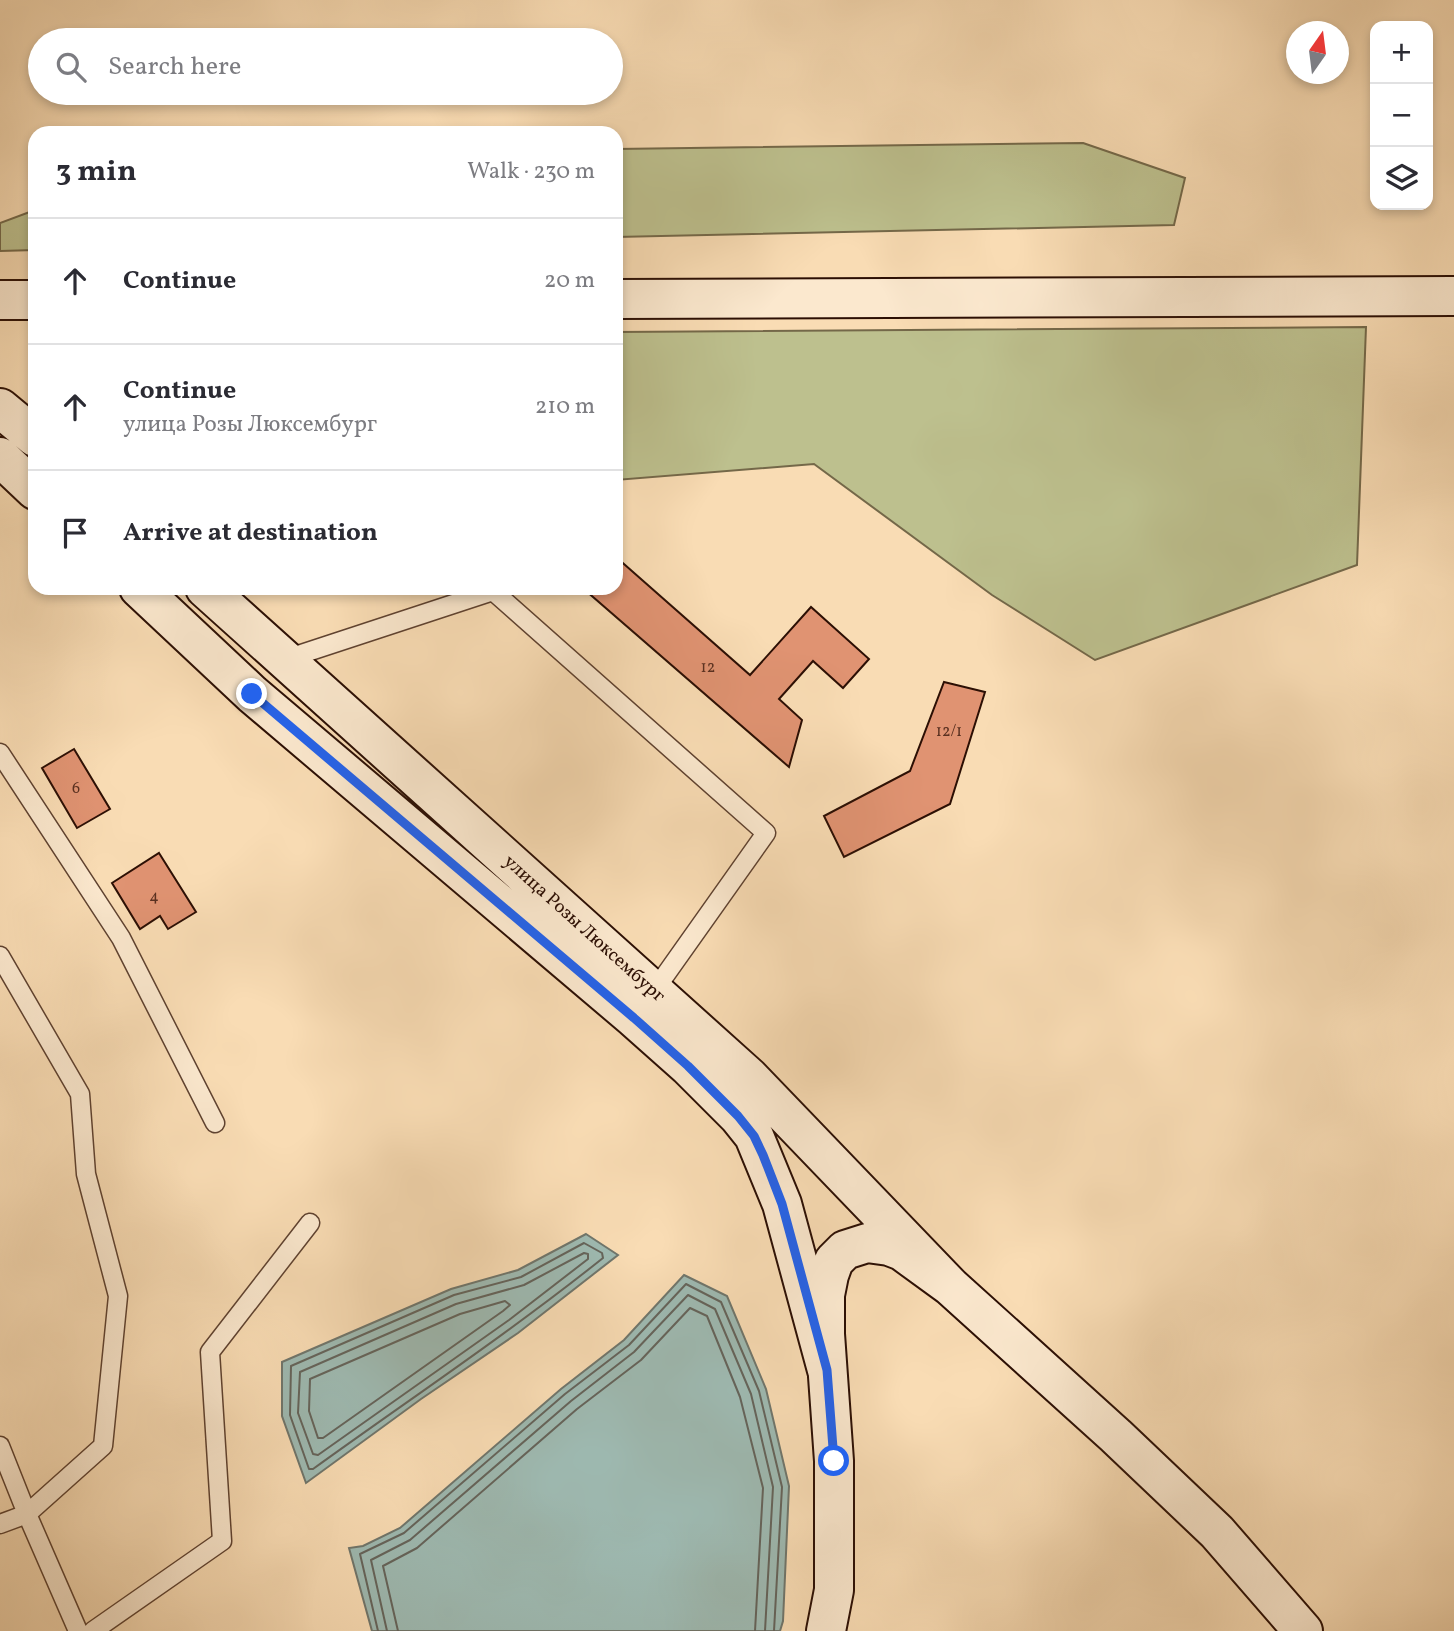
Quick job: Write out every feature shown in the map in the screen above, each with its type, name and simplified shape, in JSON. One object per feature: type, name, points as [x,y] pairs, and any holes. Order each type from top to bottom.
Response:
[{"type":"main road","points":[[623,299],[1454,296]]},
{"type":"main road","points":[[0,300],[28,300]]},
{"type":"main road","points":[[0,408],[28,432]]},
{"type":"main road","points":[[0,457],[28,483]]},
{"type":"main road","name":"улица Розы Люксембург","points":[[146,595],[252,694],[644,1005],[749,1077],[950,1286]]},
{"type":"main road","name":"улица Розы Люксембург","points":[[213,595],[644,1005],[697,1074],[754,1136],[782,1204],[827,1370]]},
{"type":"main road","points":[[252,694],[283,660]]},
{"type":"main road","points":[[826,1631],[834,1590],[834,1461],[825,1295],[831,1268],[845,1250],[867,1244],[895,1248],[950,1286],[1116,1436],[1217,1532],[1303,1631]]},
{"type":"lane","points":[[283,660],[481,595]]},
{"type":"lane","points":[[498,595],[766,833],[644,1005]]},
{"type":"lane","points":[[0,753],[121,938],[215,1123]]},
{"type":"lane","points":[[0,956],[80,1094],[86,1174],[118,1296],[103,1446],[27,1514],[0,1524]]},
{"type":"lane","points":[[93,1631],[222,1541],[210,1352],[310,1223]]},
{"type":"lane","points":[[1,1452],[78,1631]]},
{"type":"green space","points":[[1083,143],[1185,178],[1174,225],[623,237],[623,149]]},
{"type":"green space","points":[[28,213],[28,250],[0,251],[0,223]]},
{"type":"green space","points":[[1366,327],[1357,565],[1095,660],[992,595],[814,464],[623,479],[623,332]]},
{"type":"water","points":[[586,1234],[618,1255],[518,1333],[421,1399],[306,1483],[282,1416],[282,1362],[451,1289],[518,1270]]},
{"type":"water","points":[[684,1275],[727,1296],[766,1389],[789,1486],[783,1621],[780,1631],[372,1631],[349,1548],[363,1546],[400,1528],[561,1389],[624,1340]]},
{"type":"building","points":[[623,563],[750,675],[811,607],[869,659],[843,688],[813,661],[779,699],[802,720],[789,767],[591,595],[623,595]]},
{"type":"building","points":[[944,682],[985,692],[950,804],[844,857],[824,816],[910,771]]},
{"type":"building","points":[[74,749],[110,809],[77,828],[42,768]]},
{"type":"building","points":[[159,853],[196,912],[168,929],[160,916],[140,929],[112,883]]},
{"type":"route","points":[[252,694],[634,1018],[688,1066],[754,1136],[782,1204],[827,1370],[834,1461]]}]
